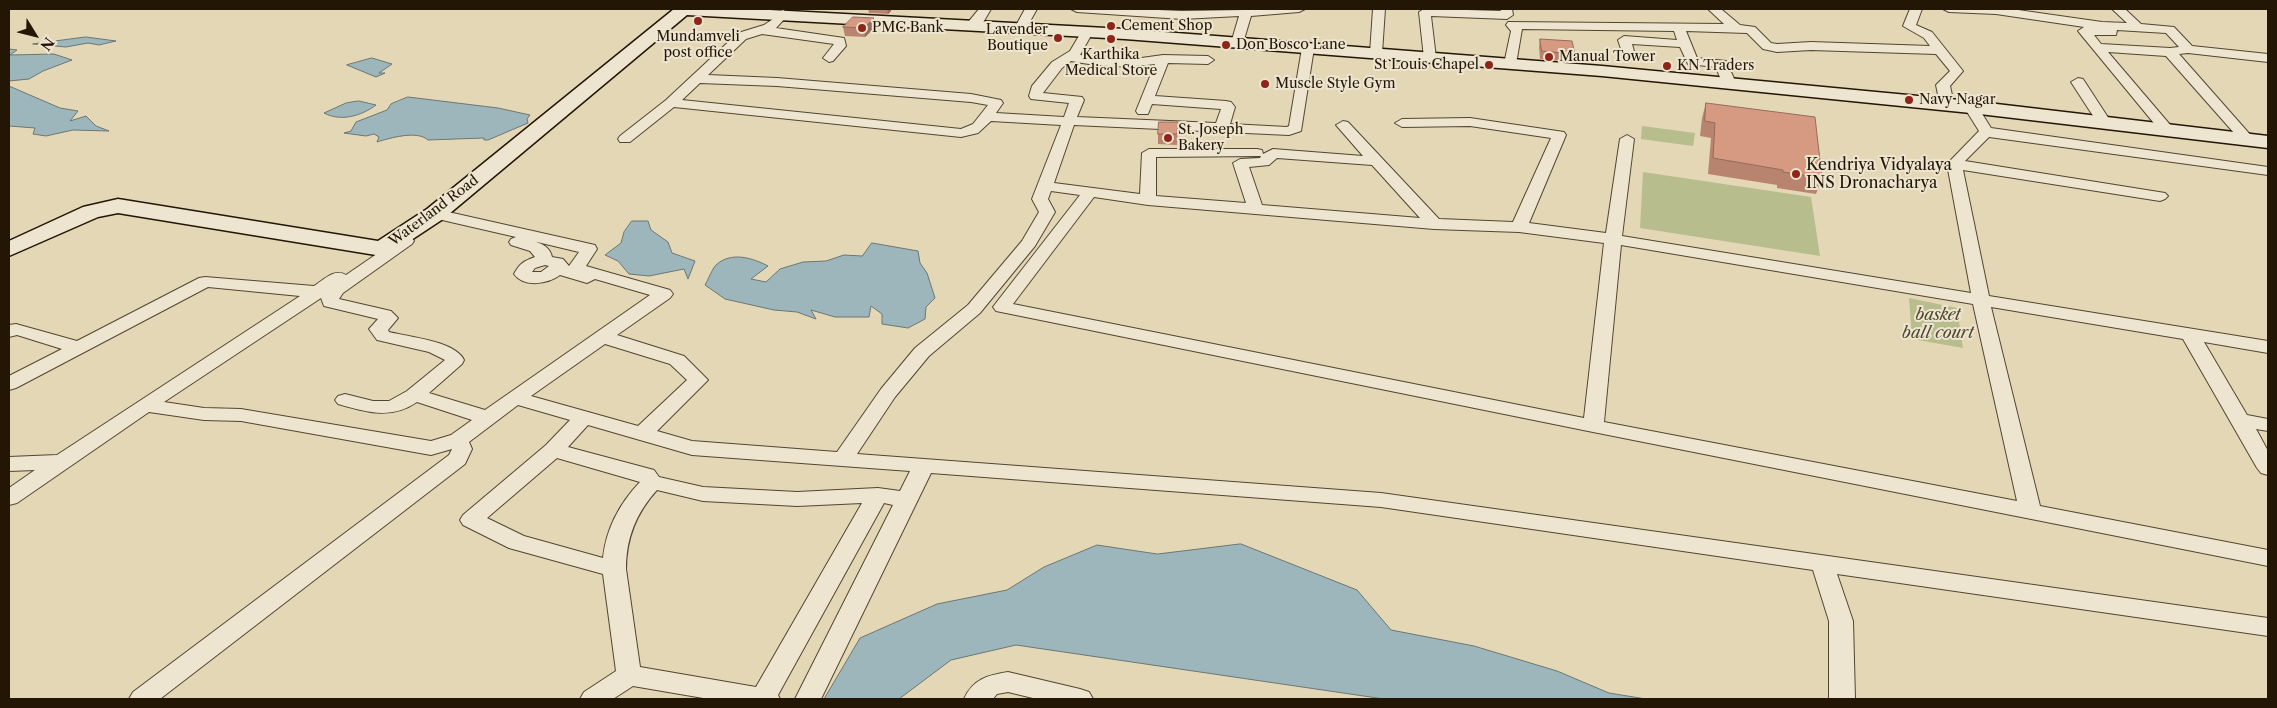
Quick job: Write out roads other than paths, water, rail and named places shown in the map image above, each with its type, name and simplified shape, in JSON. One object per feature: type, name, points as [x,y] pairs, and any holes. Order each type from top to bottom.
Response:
[{"type":"main road","name":"Waterland Road","points":[[9,250],[91,212],[118,206],[382,249],[434,214],[681,9],[786,11],[1510,64],[1947,104],[2268,142]]},
{"type":"street","points":[[971,26],[980,18],[985,9]]},
{"type":"street","points":[[1020,29],[1032,9]]},
{"type":"street","points":[[1077,9],[1182,15],[1298,9]]},
{"type":"street","points":[[1376,53],[1379,9]]},
{"type":"street","points":[[1714,9],[1736,28]]},
{"type":"street","points":[[1916,9],[1909,26],[1928,35],[1957,71],[1943,85],[1947,104]]},
{"type":"street","points":[[1949,9],[1996,10],[2102,26],[2170,30],[2188,49]]},
{"type":"street","points":[[2118,9],[2138,27]]},
{"type":"street","points":[[625,138],[671,102],[742,36],[774,25],[786,11]]},
{"type":"street","points":[[1430,58],[1425,12],[1678,28],[1736,28],[1751,30],[1767,46],[1777,48],[1811,46],[1940,50]]},
{"type":"street","points":[[1237,43],[1246,13]]},
{"type":"street","points":[[1508,16],[1517,30],[1510,64]]},
{"type":"street","points":[[2102,26],[2112,32],[2084,31],[2167,130]]},
{"type":"street","points":[[1678,28],[1692,61],[1721,64],[1729,83]]},
{"type":"street","points":[[762,30],[840,41],[840,46],[829,58]]},
{"type":"street","points":[[843,459],[888,392],[922,352],[974,309],[1029,243],[1047,212],[1040,198],[1077,100],[1036,96],[1036,93],[1053,69],[1075,53],[1087,32]]},
{"type":"street","points":[[1629,55],[1624,40],[1684,44]]},
{"type":"street","points":[[2096,47],[2170,52],[2170,50],[2188,49],[2268,58]]},
{"type":"street","points":[[986,117],[1278,131],[1296,128],[1308,48]]},
{"type":"street","points":[[2170,52],[2247,139]]},
{"type":"street","points":[[1069,57],[1093,62],[1127,64],[1163,59],[1208,60]]},
{"type":"street","points":[[1139,124],[1163,59]]},
{"type":"street","points":[[671,102],[961,133],[973,132],[996,102],[777,82],[697,79]]},
{"type":"street","points":[[2078,82],[2104,122]]},
{"type":"street","points":[[1147,100],[1226,105],[1228,107],[1222,128]]},
{"type":"street","points":[[1970,107],[1986,132],[2268,171]]},
{"type":"street","points":[[1402,123],[1470,122],[1559,135],[1519,227]]},
{"type":"street","points":[[1343,125],[1434,224]]},
{"type":"street","points":[[1954,164],[1986,132]]},
{"type":"street","points":[[1593,426],[1613,239],[1627,139]]},
{"type":"street","points":[[1148,200],[1149,153],[1273,153],[1376,161]]},
{"type":"street","points":[[1256,209],[1240,163],[1264,162],[1273,153]]},
{"type":"street","points":[[1954,164],[2160,196]]},
{"type":"street","points":[[1954,164],[1981,300],[2030,510]]},
{"type":"street","points":[[1045,186],[1148,200],[1434,224],[1519,227],[1613,239],[2268,347]]},
{"type":"street","points":[[1090,192],[1002,307],[1593,426],[2268,558]]},
{"type":"street","points":[[414,395],[482,415],[515,398],[664,294],[576,268],[589,249],[434,214]]},
{"type":"street","points":[[145,405],[204,414],[241,415],[415,447],[431,448],[458,440],[482,415],[638,302],[639,298],[552,263],[536,247],[473,230],[447,225],[433,225],[417,233],[330,295],[330,302],[385,316],[389,318],[378,329],[383,336],[435,348],[453,356],[455,360],[403,404],[381,410],[345,400]]},
{"type":"street","points":[[552,263],[574,245]]},
{"type":"street","points":[[9,498],[145,405],[382,249]]},
{"type":"street","points":[[9,384],[205,282],[318,292]]},
{"type":"street","points":[[9,332],[16,329],[78,348]]},
{"type":"street","points":[[2190,334],[2240,420],[2266,459]]},
{"type":"street","points":[[603,337],[677,360],[698,380],[642,434]]},
{"type":"street","points":[[515,398],[692,448],[1381,500],[2268,627]]},
{"type":"street","points":[[584,418],[553,450],[471,520],[517,542],[614,569]]},
{"type":"street","points":[[2240,420],[2268,425]]},
{"type":"street","points":[[142,699],[458,459],[462,449],[458,440]]},
{"type":"street","points":[[553,450],[646,476],[652,482],[703,494],[797,499],[878,495],[907,500]]},
{"type":"street","points":[[9,464],[60,462]]},
{"type":"street","points":[[808,699],[924,466]]},
{"type":"street","points":[[629,675],[613,550],[626,515],[637,498],[652,482]]},
{"type":"street","points":[[593,699],[629,675],[764,699],[878,495]]},
{"type":"street","points":[[1822,563],[1841,621],[1842,699]]},
{"type":"street","points":[[977,699],[990,685],[1008,682],[1080,699]]},
{"type":"water","points":[[86,37],[116,41],[99,45],[88,43],[66,47],[33,44]]},
{"type":"water","points":[[9,49],[17,50],[10,55],[54,54],[72,60],[43,71],[29,79],[9,81]]},
{"type":"water","points":[[372,58],[392,64],[379,73],[385,73],[376,77],[347,65]]},
{"type":"water","points":[[9,86],[60,108],[78,111],[70,121],[86,116],[96,126],[109,131],[73,130],[46,136],[33,134],[35,128],[9,126]]},
{"type":"water","points":[[408,97],[498,108],[530,115],[527,119],[528,123],[488,140],[484,140],[484,138],[428,140],[423,137],[410,135],[377,142],[379,137],[374,134],[366,136],[344,133],[351,131],[356,122],[387,110],[391,104]]},
{"type":"water","points":[[359,101],[376,105],[364,112],[351,116],[337,117],[324,113],[346,103]]},
{"type":"water","points":[[632,221],[648,221],[651,230],[668,242],[672,253],[695,261],[688,279],[684,269],[649,276],[629,274],[618,261],[605,255],[621,243],[624,232]]},
{"type":"water","points":[[872,243],[918,251],[920,263],[927,273],[935,298],[926,307],[925,319],[908,328],[882,324],[882,314],[871,306],[869,317],[835,317],[811,310],[816,319],[797,312],[774,310],[725,299],[705,285],[716,265],[728,258],[749,258],[768,266],[751,279],[766,282],[780,269],[803,262],[826,261],[844,255],[862,256]]},
{"type":"water","points":[[1241,544],[1357,590],[1391,630],[1474,646],[1557,671],[1609,693],[1646,699],[1384,699],[1016,645],[951,660],[899,699],[824,699],[860,638],[937,604],[1007,590],[1044,567],[1097,545],[1157,554]]},
{"type":"place","name":"Mundamveli post office","points":[[698,21]]},
{"type":"place","name":"Cement Shop","points":[[1111,26]]},
{"type":"place","name":"PMC Bank","points":[[862,28]]},
{"type":"place","name":"Lavender Boutique","points":[[1058,38]]},
{"type":"place","name":"Karthika Medical Store","points":[[1111,39]]},
{"type":"place","name":"Don Bosco Lane","points":[[1226,45]]},
{"type":"place","name":"Manual Tower","points":[[1549,57]]},
{"type":"place","name":"St Louis Chapel","points":[[1489,65]]},
{"type":"place","name":"KN Traders","points":[[1667,66]]},
{"type":"place","name":"Muscle Style Gym","points":[[1265,84]]},
{"type":"place","name":"Navy Nagar","points":[[1909,100]]},
{"type":"place","name":"St. Joseph Bakery","points":[[1168,138]]},
{"type":"place","name":"Kendriya Vidyalaya INS Dronacharya","points":[[1796,174]]},
{"type":"park label","name":"basket ball court","points":[[1938,324]]}]
